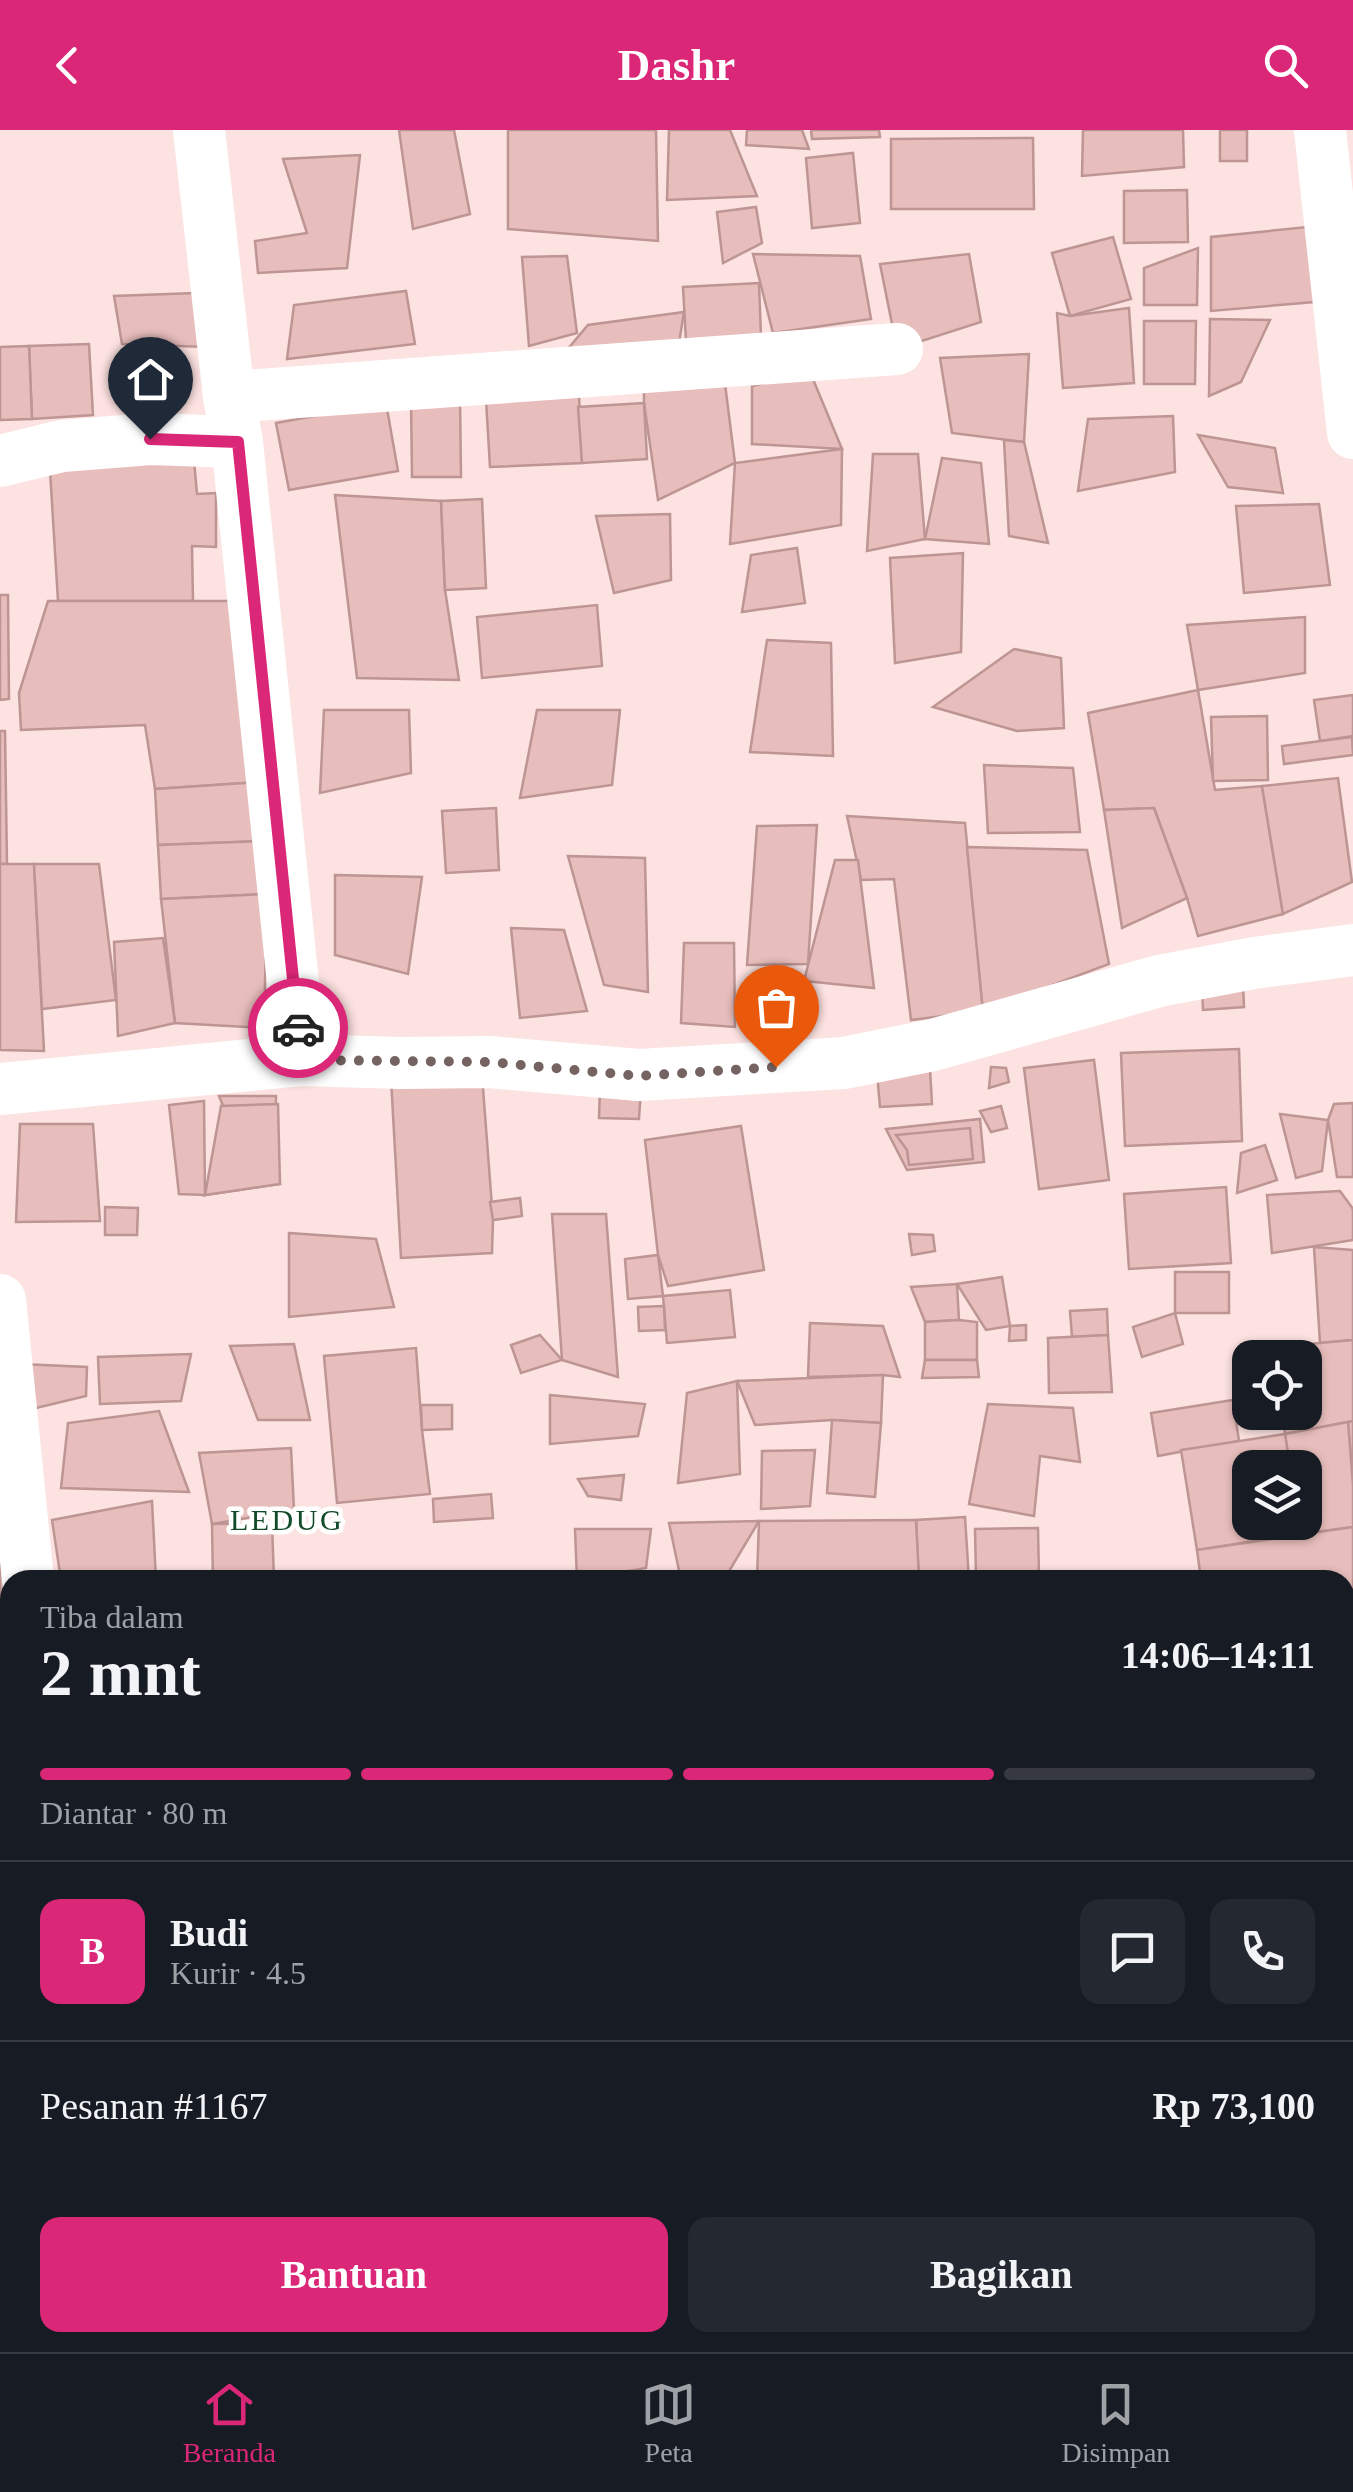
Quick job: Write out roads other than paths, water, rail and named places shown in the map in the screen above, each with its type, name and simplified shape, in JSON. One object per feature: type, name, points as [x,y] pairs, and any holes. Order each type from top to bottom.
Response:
[{"type":"street","points":[[199,130],[301,1060]]},
{"type":"street","points":[[1320,130],[1346,297],[1353,433]]},
{"type":"street","points":[[0,462],[62,446],[150,439],[233,420],[896,349]]},
{"type":"street","points":[[0,1089],[301,1060],[489,1062],[639,1076],[844,1063],[934,1046],[1159,982],[1254,963],[1353,950]]},
{"type":"street","points":[[0,1300],[27,1570]]},
{"type":"district","name":"LEDUG","points":[[287,1519]]}]
